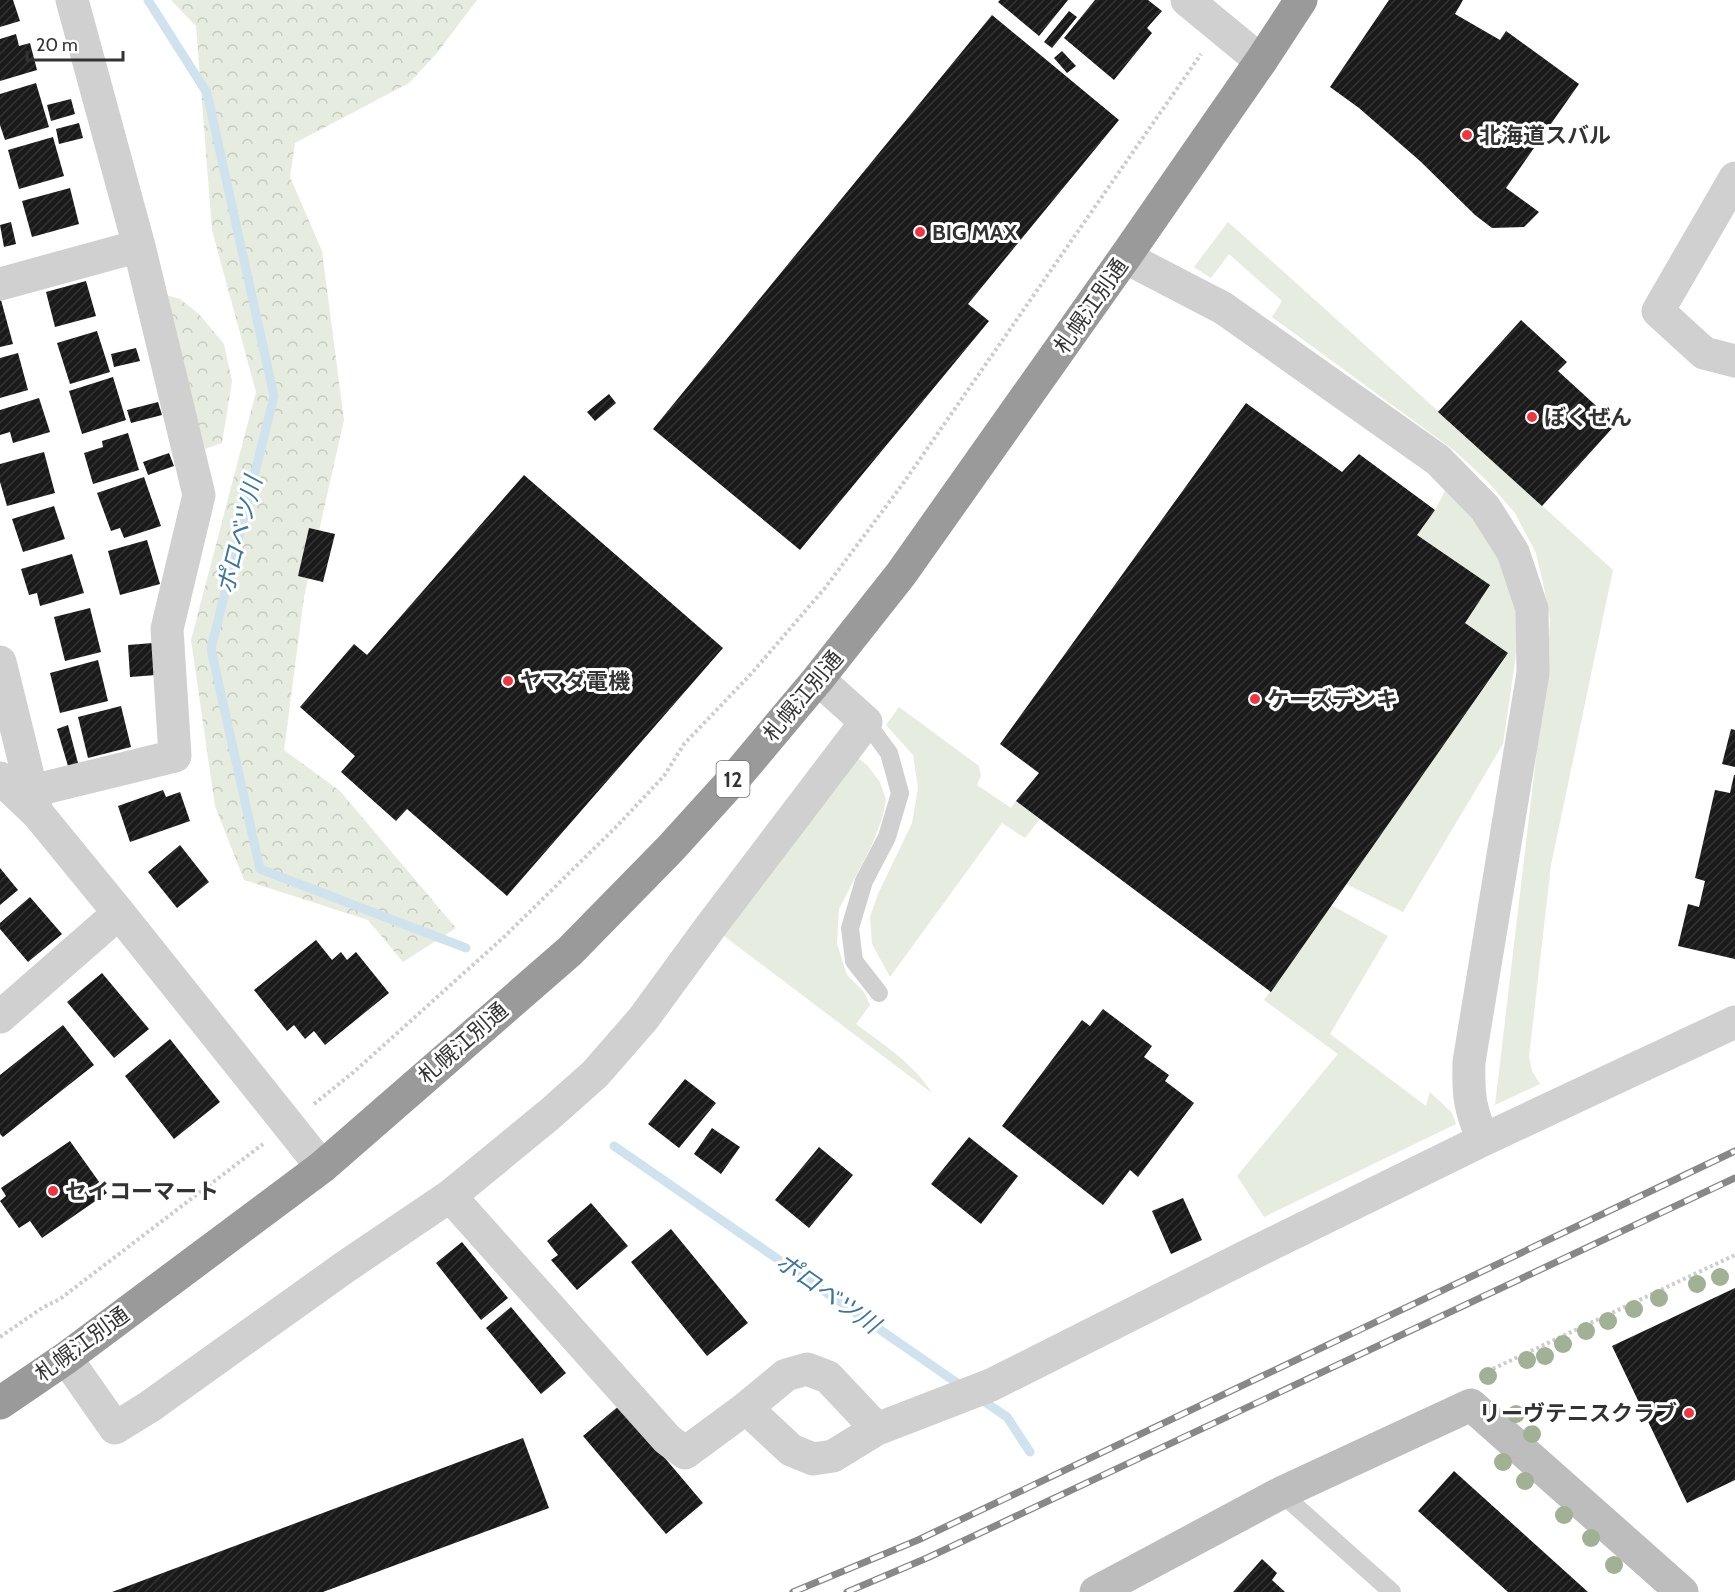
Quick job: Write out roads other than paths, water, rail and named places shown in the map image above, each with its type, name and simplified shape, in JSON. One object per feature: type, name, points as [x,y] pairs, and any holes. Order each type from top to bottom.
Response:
[{"type":"highway","name":"札幌江別通","points":[[0,1402],[66,1358],[322,1167],[570,951],[670,849],[740,772],[818,679],[901,574],[1125,257],[1301,0]]},
{"type":"street","points":[[35,802],[176,756],[167,629],[199,495],[139,246],[72,0]]},
{"type":"street","points":[[1187,0],[1261,61]]},
{"type":"street","points":[[1735,178],[1658,312],[1704,353],[1735,361]]},
{"type":"street","points":[[0,284],[139,246]]},
{"type":"street","points":[[1125,257],[1223,308],[1438,460],[1485,508],[1513,552],[1532,609],[1533,673],[1469,1062],[1468,1090],[1472,1114],[1483,1140]]},
{"type":"street","points":[[0,662],[35,802]]},
{"type":"street","points":[[66,1358],[115,1428],[149,1407],[335,1273],[450,1196],[595,1074],[643,1019],[866,722],[818,679]]},
{"type":"street","points":[[0,778],[35,802],[119,913],[322,1167]]},
{"type":"street","points":[[0,1017],[119,913]]},
{"type":"street","points":[[746,1408],[791,1449],[813,1459],[833,1456],[877,1429],[991,1385],[1483,1140],[1735,1022]]},
{"type":"street","points":[[450,1196],[667,1439],[685,1453],[786,1375],[807,1369],[828,1377],[877,1429]]},
{"type":"street","points":[[1096,1592],[1281,1493],[1471,1405],[1682,1592]]},
{"type":"lane","points":[[866,722],[889,753],[900,793],[887,837],[864,881],[850,928],[854,961],[879,993]]},
{"type":"lane","points":[[1281,1493],[1392,1592]]},
{"type":"waterway","name":"ポロベツ川","points":[[148,0],[207,93],[274,396],[211,649],[260,869],[466,948]]},
{"type":"waterway","name":"ポロベツ川","points":[[614,1146],[963,1387]]},
{"type":"waterway","name":"ポロベツ川","points":[[979,1398],[1007,1417],[1030,1452]]},
{"type":"railway","points":[[793,1592],[918,1540],[1735,1151]]},
{"type":"railway","points":[[847,1592],[927,1558],[1735,1178]]},
{"type":"place","name":"北海道スバル","points":[[1467,135]]},
{"type":"place","name":"BIG MAX","points":[[920,232]]},
{"type":"place","name":"ぼくぜん","points":[[1532,417]]},
{"type":"place","name":"ヤマダ電機","points":[[508,681]]},
{"type":"place","name":"ケーズデンキ","points":[[1255,699]]},
{"type":"place","name":"セイコーマート","points":[[53,1191]]},
{"type":"place","name":"リーヴテニスクラブ","points":[[1689,1413]]}]
